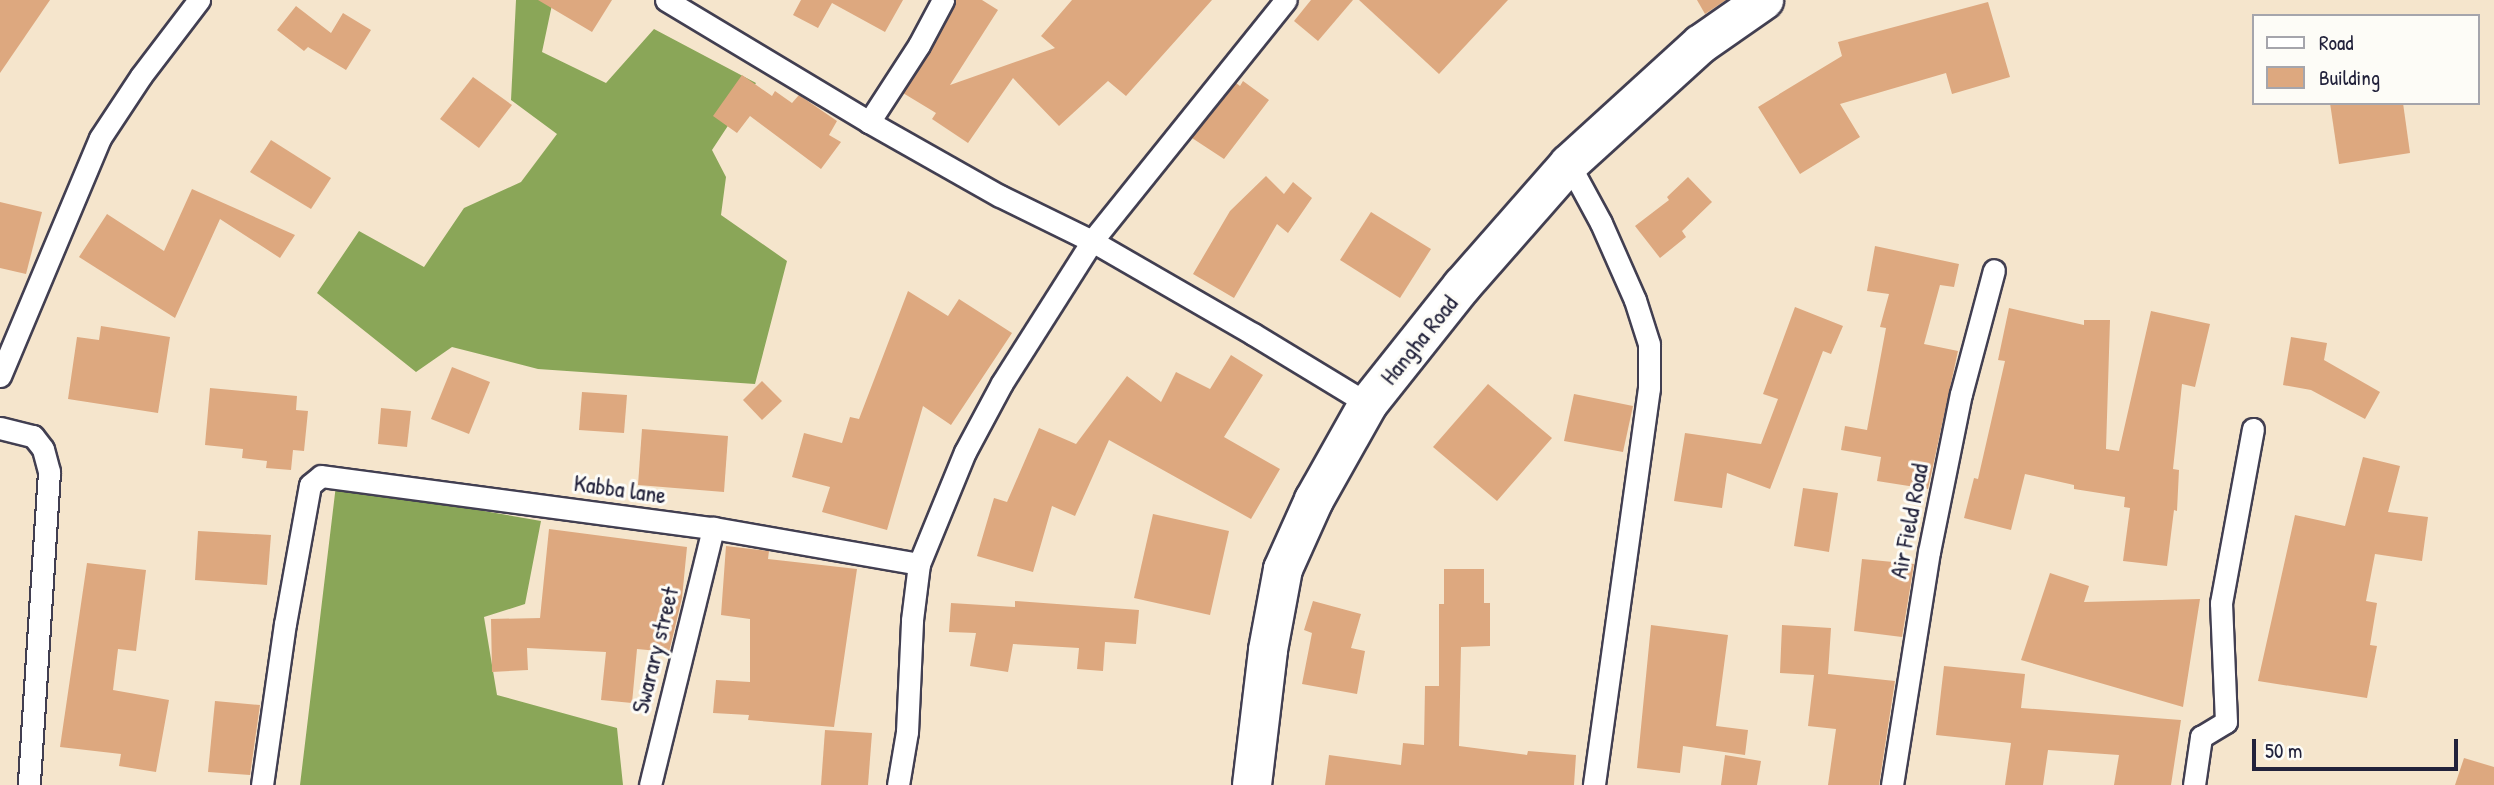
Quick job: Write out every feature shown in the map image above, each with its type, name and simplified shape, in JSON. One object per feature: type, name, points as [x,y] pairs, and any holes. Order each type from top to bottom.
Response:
[{"type":"highway","name":"Hangha Road","points":[[1252,785],[1268,650],[1283,569],[1314,500],[1368,404],[1470,277],[1569,164],[1701,44],[1764,0]]},
{"type":"street","points":[[0,376],[100,138],[141,76],[199,0]]},
{"type":"street","points":[[666,0],[869,122],[1000,196],[1092,241],[1254,334],[1368,404]]},
{"type":"street","points":[[869,122],[919,45],[943,0]]},
{"type":"street","points":[[898,785],[908,732],[912,620],[919,564],[965,452],[1002,383],[1092,241],[1286,0]]},
{"type":"street","points":[[1569,164],[1601,223],[1635,300],[1649,344],[1649,388],[1594,785]]},
{"type":"street","name":"Air Field Road","points":[[1892,785],[1929,552],[1961,394],[1994,270]]},
{"type":"street","points":[[0,428],[33,436],[43,449],[49,472],[29,785]]},
{"type":"street","points":[[2194,785],[2201,737],[2226,722],[2221,603],[2253,429]]},
{"type":"street","name":"Kabba lane","points":[[262,785],[285,624],[314,479],[321,476],[713,528],[919,564]]},
{"type":"street","name":"Swarary street","points":[[650,785],[713,528]]},
{"type":"green space","points":[[516,0],[553,0],[542,52],[606,83],[654,29],[756,83],[712,150],[726,177],[721,215],[787,261],[755,384],[538,369],[452,347],[416,372],[317,293],[359,231],[424,267],[464,208],[521,182],[557,134],[511,100]]},
{"type":"green space","points":[[336,485],[541,521],[525,604],[484,617],[497,695],[617,728],[623,785],[300,785]]},
{"type":"building","points":[[0,0],[50,0],[0,73]]},
{"type":"building","points":[[538,0],[612,0],[592,32]]},
{"type":"building","points":[[801,0],[903,0],[885,32],[832,3],[818,28],[793,15]]},
{"type":"building","points":[[956,0],[982,0],[998,10],[950,85],[1055,48],[1041,36],[1072,0],[1212,0],[1126,96],[1108,81],[1059,126],[1013,78],[968,143],[932,119],[936,113],[903,93],[931,51]]},
{"type":"building","points":[[1311,0],[1353,0],[1318,41],[1294,21]]},
{"type":"building","points":[[1359,0],[1508,0],[1439,74]]},
{"type":"building","points":[[1697,0],[1726,0],[1705,14]]},
{"type":"building","points":[[1988,2],[2010,77],[1952,94],[1946,73],[1840,104],[1860,137],[1800,174],[1758,107],[1842,56],[1838,42]]},
{"type":"building","points":[[296,6],[331,33],[343,13],[371,30],[346,70],[308,47],[304,51],[277,30]]},
{"type":"building","points":[[742,75],[772,96],[775,91],[792,103],[799,95],[837,121],[829,135],[841,142],[821,169],[750,116],[737,133],[713,116]]},
{"type":"building","points":[[473,77],[512,105],[479,148],[440,119]]},
{"type":"building","points":[[1243,81],[1269,100],[1224,159],[1192,138],[1236,83],[1240,86]]},
{"type":"building","points":[[2330,105],[2403,105],[2410,153],[2339,164]]},
{"type":"building","points":[[271,140],[331,178],[311,209],[250,172]]},
{"type":"building","points":[[1266,176],[1284,194],[1293,182],[1312,198],[1288,233],[1277,224],[1234,298],[1193,274],[1230,211]]},
{"type":"building","points":[[1688,177],[1712,202],[1682,231],[1686,237],[1660,258],[1635,226],[1669,200],[1667,197]]},
{"type":"building","points":[[192,189],[295,235],[280,258],[220,219],[175,318],[79,257],[107,214],[164,251]]},
{"type":"building","points":[[0,202],[42,212],[26,274],[0,268]]},
{"type":"building","points":[[1371,212],[1431,249],[1400,298],[1340,260]]},
{"type":"building","points":[[1875,246],[1959,264],[1954,287],[1940,285],[1924,344],[1958,351],[1928,489],[1877,481],[1881,457],[1841,450],[1845,426],[1867,430],[1886,328],[1880,327],[1889,294],[1867,291]]},
{"type":"building","points":[[908,291],[948,316],[959,299],[1012,333],[951,425],[923,406],[887,530],[822,512],[830,487],[792,477],[804,433],[842,443],[850,417],[859,419]]},
{"type":"building","points":[[1795,307],[1843,326],[1831,354],[1823,351],[1770,489],[1727,473],[1722,508],[1674,501],[1685,433],[1761,444],[1778,399],[1763,394]]},
{"type":"building","points":[[2009,308],[2084,325],[2084,320],[2110,320],[2106,449],[2119,451],[2151,311],[2210,324],[2195,387],[2182,384],[2173,469],[2179,470],[2177,511],[2174,510],[2167,566],[2123,561],[2130,508],[2124,507],[2125,497],[2074,489],[2074,485],[2025,474],[2011,530],[1964,518],[1974,478],[1978,479],[2005,361],[1998,360]]},
{"type":"building","points":[[101,326],[170,337],[158,413],[68,399],[77,337],[99,340]]},
{"type":"building","points":[[2291,337],[2327,343],[2324,360],[2380,392],[2365,419],[2311,390],[2283,385]]},
{"type":"building","points":[[1231,355],[1263,375],[1224,437],[1280,469],[1251,519],[1109,440],[1075,516],[1052,506],[1033,572],[977,556],[994,498],[1007,502],[1039,428],[1076,444],[1127,376],[1161,402],[1176,372],[1210,389]]},
{"type":"building","points":[[452,367],[490,382],[469,434],[431,419]]},
{"type":"building","points":[[762,381],[782,401],[762,420],[743,400]]},
{"type":"building","points":[[1488,384],[1552,438],[1497,501],[1433,447]]},
{"type":"building","points":[[210,388],[297,396],[296,410],[308,411],[304,451],[293,450],[291,470],[266,468],[267,461],[242,458],[243,449],[205,445]]},
{"type":"building","points":[[582,392],[627,395],[624,433],[579,430]]},
{"type":"building","points":[[1574,394],[1633,406],[1623,452],[1564,441]]},
{"type":"building","points":[[381,408],[411,411],[407,447],[378,444]]},
{"type":"building","points":[[642,429],[728,436],[724,492],[638,485]]},
{"type":"building","points":[[2363,457],[2400,466],[2388,512],[2428,517],[2422,561],[2375,554],[2366,601],[2377,603],[2370,645],[2377,646],[2367,698],[2258,681],[2295,515],[2345,526]]},
{"type":"building","points":[[1803,488],[1838,493],[1829,552],[1794,546]]},
{"type":"building","points":[[1153,514],[1229,531],[1210,615],[1134,598]]},
{"type":"building","points":[[549,529],[687,547],[682,598],[669,652],[637,649],[632,703],[601,700],[606,652],[527,648],[528,670],[492,672],[491,619],[540,618]]},
{"type":"building","points":[[198,531],[271,535],[267,585],[195,580]]},
{"type":"building","points":[[726,546],[769,551],[768,559],[857,569],[834,727],[748,720],[749,715],[713,713],[716,680],[750,682],[750,619],[721,615]]},
{"type":"building","points":[[1862,559],[1914,564],[1902,637],[1854,631]]},
{"type":"building","points":[[87,563],[146,570],[136,651],[118,649],[113,690],[169,700],[156,772],[119,766],[121,754],[60,747]]},
{"type":"building","points":[[1444,569],[1484,569],[1484,603],[1490,603],[1490,646],[1461,647],[1459,746],[1527,755],[1528,751],[1576,755],[1574,785],[1325,785],[1329,755],[1401,765],[1403,743],[1424,745],[1425,686],[1439,686],[1439,604],[1444,604]]},
{"type":"building","points":[[2050,573],[2089,586],[2084,602],[2200,599],[2183,707],[2021,660]]},
{"type":"building","points":[[1015,601],[1139,610],[1136,644],[1105,642],[1103,671],[1077,669],[1079,648],[1013,644],[1008,672],[970,666],[976,633],[949,632],[951,603],[1015,607]]},
{"type":"building","points":[[1313,601],[1361,614],[1351,648],[1365,651],[1357,694],[1302,684],[1312,633],[1304,630]]},
{"type":"building","points":[[1651,625],[1728,635],[1716,726],[1748,730],[1745,755],[1683,746],[1680,773],[1637,768]]},
{"type":"building","points":[[1782,625],[1831,628],[1828,674],[1895,681],[1879,785],[1828,785],[1836,729],[1808,726],[1814,675],[1780,673]]},
{"type":"building","points":[[1944,666],[2025,674],[2021,708],[2181,720],[2171,785],[2114,785],[2119,755],[2048,750],[2043,785],[2005,785],[2011,743],[1936,735]]},
{"type":"building","points":[[215,701],[260,705],[250,775],[208,772]]},
{"type":"building","points":[[825,730],[872,733],[868,785],[821,785]]},
{"type":"building","points":[[1725,755],[1761,761],[1757,785],[1721,785]]},
{"type":"building","points":[[2464,758],[2494,767],[2494,785],[2455,785]]}]
